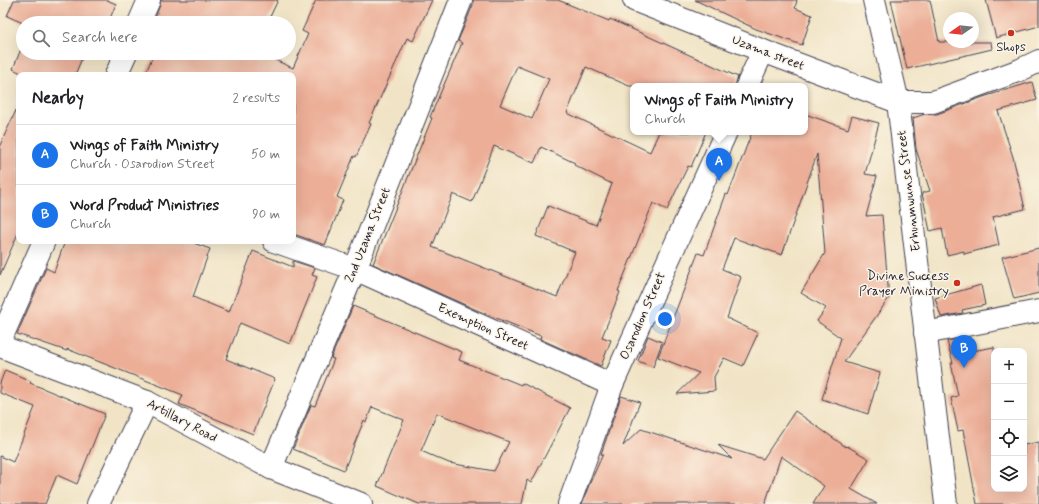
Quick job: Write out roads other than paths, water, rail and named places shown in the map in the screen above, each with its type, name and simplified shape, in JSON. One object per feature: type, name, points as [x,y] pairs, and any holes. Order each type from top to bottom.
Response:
[{"type":"street","points":[[142,16],[149,0]]},
{"type":"street","name":"2nd Uzama Street","points":[[271,468],[355,269],[461,0]]},
{"type":"street","name":"Uzama street","points":[[634,0],[898,102],[933,102],[1020,70],[1039,60]]},
{"type":"street","name":"Erhunmwunse Street","points":[[874,0],[898,102],[946,504]]},
{"type":"street","points":[[748,83],[763,51]]},
{"type":"street","points":[[117,72],[123,60]]},
{"type":"street","name":"Osarodion Street","points":[[569,504],[612,385],[725,135]]},
{"type":"street","points":[[0,341],[43,244]]},
{"type":"street","name":"Exemption Street","points":[[283,244],[355,269],[612,385]]},
{"type":"street","points":[[925,333],[1039,311]]},
{"type":"street","name":"Artillary Road","points":[[0,346],[147,402],[271,468],[361,504]]},
{"type":"street","points":[[98,504],[147,402]]},
{"type":"place","name":"Shops","points":[[1011,33]]},
{"type":"place","name":"Wings of Faith Ministry","points":[[719,181]]},
{"type":"place","name":"Divine Success Prayer Ministry","points":[[957,283]]},
{"type":"place","name":"Word Product Ministries","points":[[964,368]]}]
